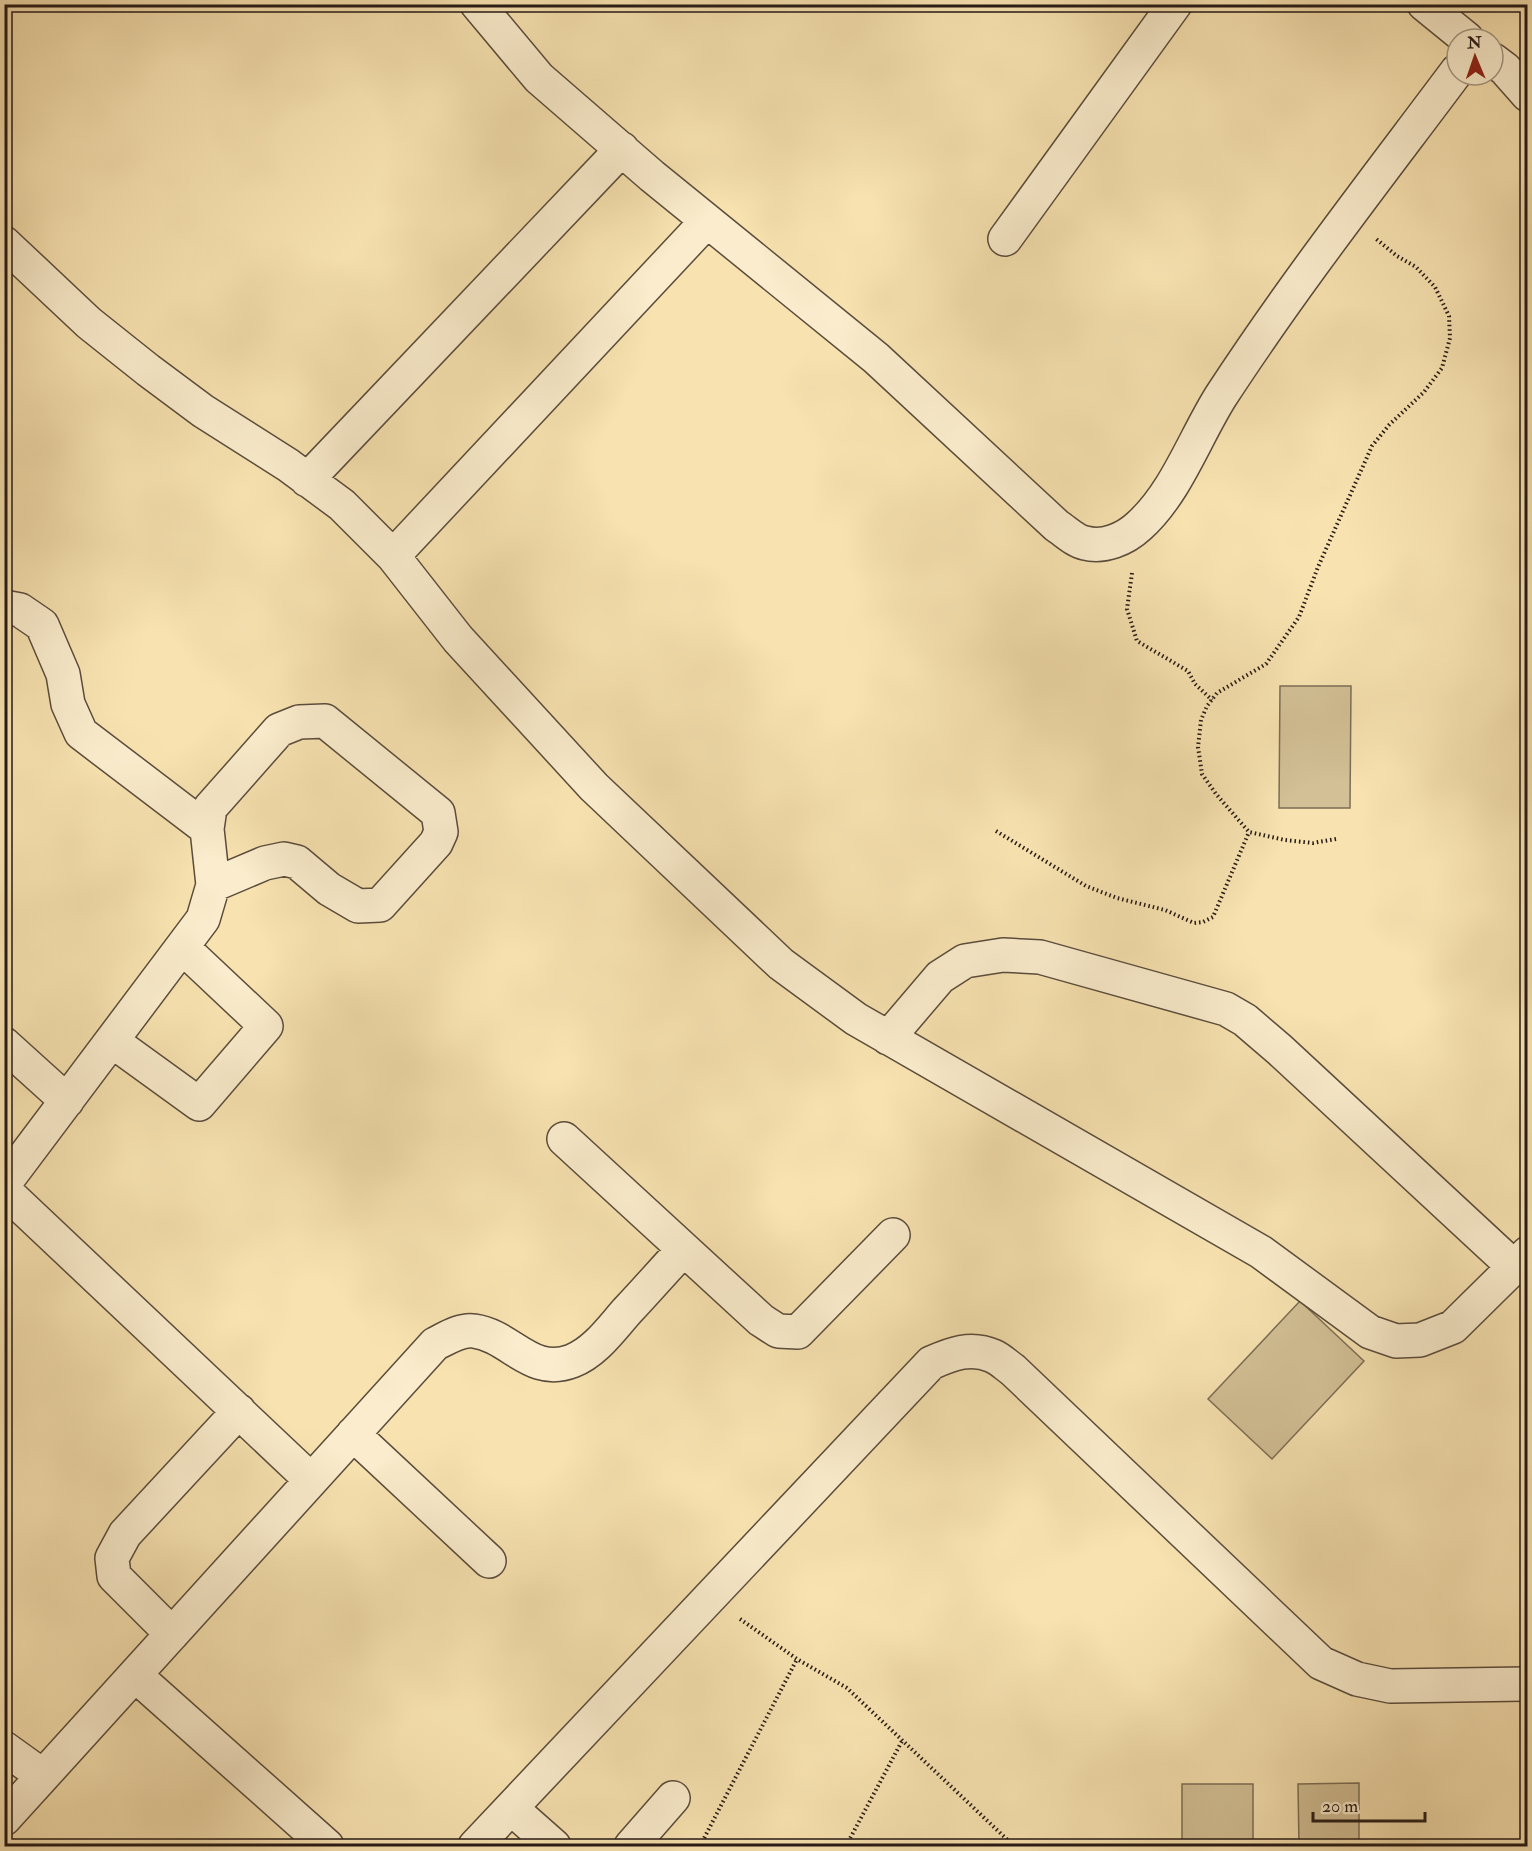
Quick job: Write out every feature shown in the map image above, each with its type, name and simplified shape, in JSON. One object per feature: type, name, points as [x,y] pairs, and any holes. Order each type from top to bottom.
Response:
[{"type":"lane","points":[[477,4],[539,78],[707,221],[876,358],[1057,526],[1084,543],[1109,544],[1138,527],[1156,507],[1232,380],[1304,276],[1445,87]]},
{"type":"lane","points":[[1005,239],[1175,4]]},
{"type":"lane","points":[[1424,4],[1452,27]]},
{"type":"lane","points":[[1505,69],[1527,95]]},
{"type":"lane","points":[[308,480],[622,149]]},
{"type":"lane","points":[[393,556],[707,221]]},
{"type":"lane","points":[[4,243],[89,323],[140,363],[203,411],[342,505],[393,556],[458,639],[594,787],[781,964],[856,1019],[888,1038],[1252,1246],[1370,1332],[1396,1341],[1420,1340],[1453,1327],[1521,1260],[1245,1020],[1226,1009],[1040,957],[1003,956],[965,960],[940,977],[888,1038]]},
{"type":"lane","points":[[4,607],[20,610],[42,625],[63,675],[68,704],[81,733],[207,830]]},
{"type":"lane","points":[[4,1184],[203,919],[213,885],[207,830],[210,808],[279,730],[299,722],[325,721],[438,813],[441,832],[436,843],[380,905],[358,906],[329,889],[297,862],[284,859],[265,863],[213,885]]},
{"type":"lane","points":[[112,1041],[199,1104],[266,1026],[182,947]]},
{"type":"lane","points":[[4,1044],[67,1101]]},
{"type":"lane","points":[[564,1139],[760,1320],[778,1331],[798,1332],[893,1235]]},
{"type":"lane","points":[[4,1190],[311,1480]]},
{"type":"lane","points":[[4,1819],[435,1344],[453,1335],[473,1331],[496,1339],[531,1359],[552,1366],[573,1360],[593,1348],[683,1250]]},
{"type":"lane","points":[[475,1846],[931,1363],[970,1350],[992,1356],[1013,1370],[1320,1663],[1357,1679],[1390,1686],[1527,1684]]},
{"type":"lane","points":[[172,1634],[114,1576],[112,1558],[124,1534],[238,1411]]},
{"type":"lane","points":[[353,1434],[489,1561]]},
{"type":"lane","points":[[135,1675],[327,1846]]},
{"type":"lane","points":[[4,1748],[44,1776]]},
{"type":"lane","points":[[631,1846],[673,1798]]},
{"type":"lane","points":[[511,1808],[554,1846]]},
{"type":"path","points":[[1336,839],[1313,843],[1249,832],[1202,774],[1198,747],[1201,720],[1207,706],[1217,693],[1266,664],[1299,617],[1318,567],[1372,446],[1389,425],[1424,392],[1442,368],[1449,338],[1449,316],[1435,287],[1416,267],[1397,256],[1349,216]]},
{"type":"path","points":[[1138,527],[1127,609],[1137,641],[1188,671],[1195,684],[1212,700]]},
{"type":"path","points":[[996,831],[1086,886],[1118,898],[1165,910],[1194,923],[1213,917],[1249,832]]},
{"type":"path","points":[[710,1598],[797,1659],[847,1688],[1014,1846]]},
{"type":"path","points":[[700,1846],[797,1659]]},
{"type":"path","points":[[846,1846],[902,1741]]},
{"type":"shaded area","points":[[1280,686],[1351,686],[1350,808],[1279,808]]},
{"type":"shaded area","points":[[1300,1301],[1364,1361],[1272,1459],[1208,1399]]},
{"type":"shaded area","points":[[1359,1783],[1359,1846],[1299,1846],[1298,1784]]},
{"type":"shaded area","points":[[1182,1784],[1253,1784],[1253,1846],[1182,1846]]}]
